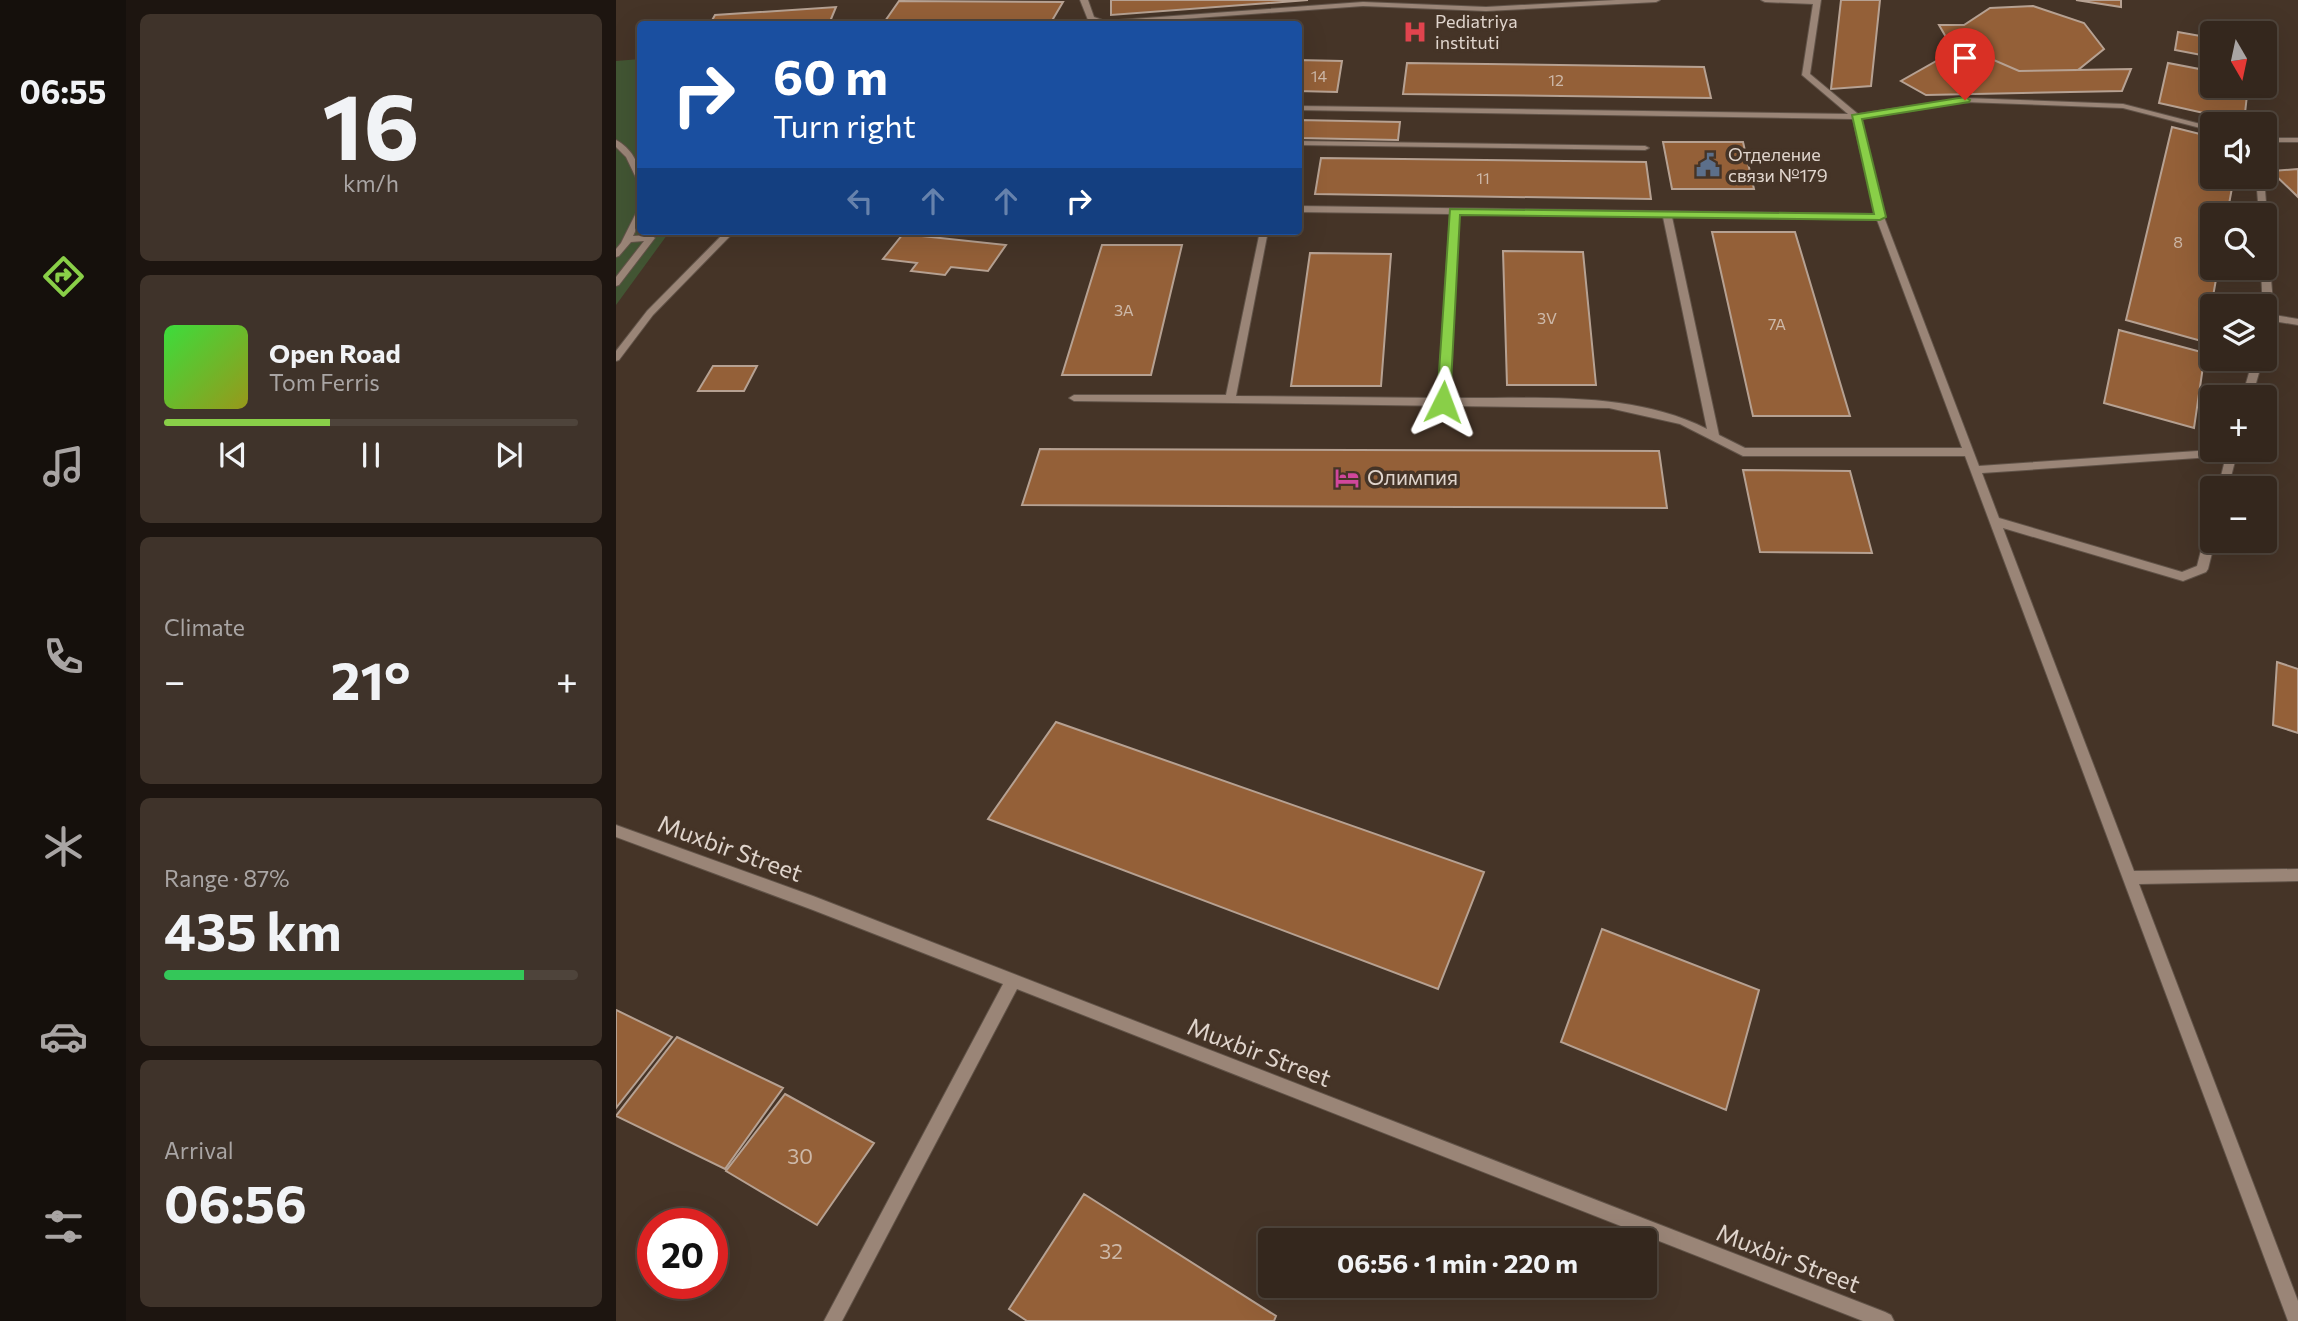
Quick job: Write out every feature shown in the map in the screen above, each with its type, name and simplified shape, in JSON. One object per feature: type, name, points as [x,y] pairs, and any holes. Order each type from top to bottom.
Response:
[{"type":"street","points":[[1084,0],[1091,18],[1099,21]]},
{"type":"street","points":[[1482,0],[1486,9]]},
{"type":"street","points":[[1128,21],[1353,2],[1486,9],[1656,0]]},
{"type":"street","points":[[1765,0],[1816,1],[1806,75],[1856,117],[1880,217],[1974,470],[2132,878],[2297,1321]]},
{"type":"street","points":[[1302,108],[1856,117],[1965,100],[2123,106],[2200,126]]},
{"type":"street","points":[[2277,140],[2298,140]]},
{"type":"street","points":[[616,142],[630,156],[637,171]]},
{"type":"street","points":[[1302,143],[1645,148]]},
{"type":"street","points":[[1302,209],[1880,217]]},
{"type":"street","points":[[1443,402],[1454,212]]},
{"type":"street","points":[[1667,214],[1714,437]]},
{"type":"street","points":[[616,254],[628,239],[637,220]]},
{"type":"street","points":[[616,358],[650,313],[727,235]]},
{"type":"street","points":[[1230,399],[1263,235]]},
{"type":"street","points":[[616,283],[650,238],[628,239]]},
{"type":"street","points":[[2277,318],[2298,322]]},
{"type":"street","points":[[1074,398],[1609,404],[1683,421],[1743,452],[1968,452]]},
{"type":"street","points":[[1974,470],[2200,453]]},
{"type":"street","points":[[1994,521],[2183,577],[2202,569],[2206,553]]},
{"type":"street","name":"Muxbir Street","points":[[616,831],[1013,981],[1885,1321]]},
{"type":"street","points":[[2132,878],[2298,875]]},
{"type":"street","points":[[833,1321],[1013,981]]},
{"type":"green space","points":[[637,59],[637,235],[667,235],[616,305],[616,61]]},
{"type":"building","points":[[1111,0],[1308,0],[1111,15]]},
{"type":"building","points":[[1841,0],[1880,0],[1871,86],[1831,89]]},
{"type":"building","points":[[2076,0],[2121,0],[2121,7]]},
{"type":"building","points":[[899,1],[1063,2],[1052,21],[885,21]]},
{"type":"building","points":[[2033,6],[2084,23],[2104,49],[2078,70],[2019,71],[1973,51],[1954,51],[1939,25],[1964,25],[1990,8]]},
{"type":"building","points":[[836,7],[830,21],[712,21],[715,15]]},
{"type":"building","points":[[2178,32],[2200,36],[2200,55],[2175,50]]},
{"type":"building","points":[[1954,51],[1973,51],[2019,71],[2131,69],[2122,91],[1926,95],[1901,81]]},
{"type":"building","points":[[1302,60],[1342,61],[1337,92],[1302,91]]},
{"type":"building","points":[[1407,63],[1704,67],[1711,98],[1403,94]]},
{"type":"building","points":[[2168,63],[2200,69],[2200,98],[2247,98],[2245,112],[2200,112],[2159,103]]},
{"type":"building","points":[[1302,120],[1400,122],[1398,140],[1302,138]]},
{"type":"building","points":[[2172,127],[2200,134],[2200,189],[2232,189],[2229,203],[2200,203],[2200,280],[2216,280],[2213,294],[2200,294],[2200,341],[2126,320]]},
{"type":"building","points":[[1663,142],[1743,142],[1754,189],[1672,189]]},
{"type":"building","points":[[1321,158],[1646,162],[1651,199],[1315,194]]},
{"type":"building","points":[[2298,169],[2298,197],[2277,177],[2277,171]]},
{"type":"building","points":[[1712,232],[1795,232],[1850,416],[1753,416]]},
{"type":"building","points":[[902,235],[1006,245],[988,271],[951,267],[945,275],[911,271],[917,263],[883,259]]},
{"type":"building","points":[[1102,245],[1182,245],[1151,375],[1062,375]]},
{"type":"building","points":[[1503,251],[1583,252],[1596,385],[1507,385]]},
{"type":"building","points":[[1310,253],[1391,254],[1381,386],[1291,386]]},
{"type":"building","points":[[2119,330],[2200,352],[2200,371],[2202,371],[2194,428],[2104,403]]},
{"type":"building","points":[[713,366],[757,366],[744,391],[698,391]]},
{"type":"building","name":"Олимпия","points":[[1040,449],[1659,451],[1667,508],[1022,505]]},
{"type":"building","points":[[1743,470],[1850,471],[1872,553],[1760,552]]},
{"type":"building","points":[[2277,662],[2298,669],[2298,733],[2273,725]]},
{"type":"building","points":[[1056,722],[1484,872],[1438,989],[988,819]]},
{"type":"building","points":[[1602,929],[1759,990],[1726,1110],[1561,1042]]},
{"type":"building","points":[[616,1010],[672,1037],[616,1108]]},
{"type":"building","points":[[677,1037],[783,1088],[725,1169],[616,1116]]},
{"type":"building","points":[[785,1094],[874,1143],[817,1225],[726,1171]]},
{"type":"building","points":[[1084,1194],[1276,1316],[1274,1321],[1027,1321],[1009,1309]]},
{"type":"place","name":"Pediatriya instituti","points":[[1415,32]]},
{"type":"place","name":"Отделение связи №179","points":[[1708,165]]},
{"type":"place","name":"Олимпия","points":[[1347,478]]},
{"type":"route","points":[[1443,402],[1454,212],[1880,217],[1856,117],[1965,100]]}]
